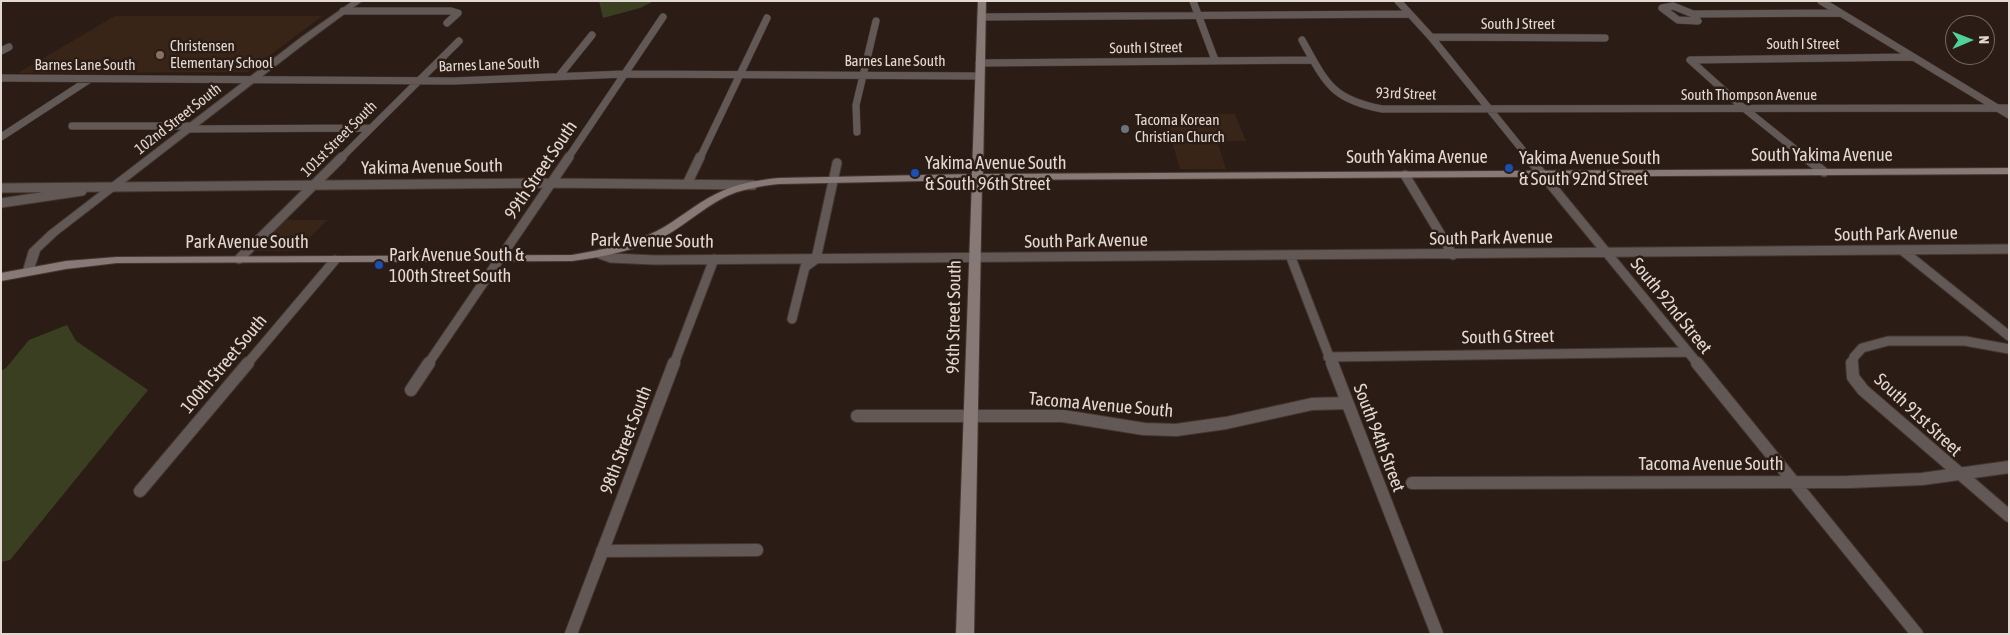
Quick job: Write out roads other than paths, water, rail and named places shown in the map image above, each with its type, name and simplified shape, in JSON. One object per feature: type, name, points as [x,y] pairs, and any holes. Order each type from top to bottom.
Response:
[{"type":"main road","name":"96th Street South","points":[[965,634],[978,76],[982,1]]},
{"type":"main road","name":"South Yakima Avenue","points":[[976,177],[2009,171]]},
{"type":"main road","name":"Yakima Avenue South","points":[[600,254],[660,234],[721,196],[753,185],[779,181],[976,177]]},
{"type":"main road","name":"Park Avenue South","points":[[1,277],[29,270],[101,261],[239,259],[501,260],[572,258],[600,254]]},
{"type":"street","name":"102nd Street South","points":[[29,270],[32,257],[42,242],[252,79],[358,1]]},
{"type":"street","points":[[1193,1],[1215,60]]},
{"type":"street","name":"South 92nd Street","points":[[1398,1],[1408,14],[1415,17],[1917,634]]},
{"type":"street","points":[[1821,1],[2009,115]]},
{"type":"street","points":[[1693,14],[1698,21],[1679,21],[1671,17],[1662,8],[1673,6],[1693,14],[1840,13]]},
{"type":"street","points":[[343,11],[451,11],[458,13],[447,23]]},
{"type":"street","points":[[981,17],[1408,14]]},
{"type":"street","name":"99th Street South","points":[[411,390],[501,260],[663,17]]},
{"type":"street","points":[[688,182],[742,74],[767,18]]},
{"type":"street","points":[[857,132],[856,105],[876,21]]},
{"type":"street","points":[[559,76],[592,35]]},
{"type":"street","name":"South J Street","points":[[1431,37],[1605,38]]},
{"type":"street","name":"93rd Street","points":[[1302,40],[1332,91],[1346,99],[1364,105],[1395,110],[1489,109]]},
{"type":"street","name":"101st Street South","points":[[239,259],[417,80],[459,41]]},
{"type":"street","points":[[1,51],[9,47]]},
{"type":"street","name":"South I Street","points":[[1746,109],[1690,61],[1693,59],[1913,57]]},
{"type":"street","name":"South I Street","points":[[979,64],[1314,60]]},
{"type":"street","name":"Barnes Lane South","points":[[1,78],[417,80],[624,74],[978,76]]},
{"type":"street","points":[[1,137],[91,78]]},
{"type":"street","name":"South Thompson Avenue","points":[[1489,109],[2009,108]]},
{"type":"street","points":[[1746,109],[1824,172]]},
{"type":"street","points":[[72,126],[371,128]]},
{"type":"street","points":[[792,319],[803,273],[808,264],[816,259],[837,163]]},
{"type":"street","points":[[1405,175],[1453,255]]},
{"type":"street","name":"Yakima Avenue South","points":[[95,189],[688,182],[753,185]]},
{"type":"street","points":[[1,188],[79,186],[95,189]]},
{"type":"street","points":[[1,203],[95,189]]},
{"type":"street","name":"South Park Avenue","points":[[974,258],[2009,250]]},
{"type":"street","points":[[1903,251],[2009,336]]},
{"type":"street","name":"Park Avenue South","points":[[600,254],[621,259],[974,258]]},
{"type":"street","name":"South 94th Street","points":[[1290,255],[1437,634]]},
{"type":"street","name":"98th Street South","points":[[571,634],[714,259]]},
{"type":"street","name":"100th Street South","points":[[140,491],[335,260]]},
{"type":"street","points":[[1981,343],[1990,337],[1992,324]]},
{"type":"street","name":"South 91st Street","points":[[2009,349],[1981,343],[1907,340],[1877,343],[1862,348],[1857,352],[1851,368],[1863,390],[1957,475],[2009,516]]},
{"type":"street","name":"South G Street","points":[[1328,357],[1688,352]]},
{"type":"street","name":"Tacoma Avenue South","points":[[857,416],[970,415],[1083,418],[1144,429],[1188,429],[1226,423],[1307,405],[1347,403]]},
{"type":"street","name":"Tacoma Avenue South","points":[[1412,483],[1891,480],[1957,475],[2009,466]]},
{"type":"street","points":[[602,551],[756,550]]},
{"type":"place","name":"Christensen Elementary School","points":[[160,55]]},
{"type":"place","name":"Tacoma Korean Christian Church","points":[[1125,129]]},
{"type":"place","name":"Yakima Avenue South & South 92nd Street","points":[[1509,168]]},
{"type":"place","name":"Yakima Avenue South & South 96th Street","points":[[915,173]]},
{"type":"place","name":"Park Avenue South & 100th Street South","points":[[379,265]]}]
